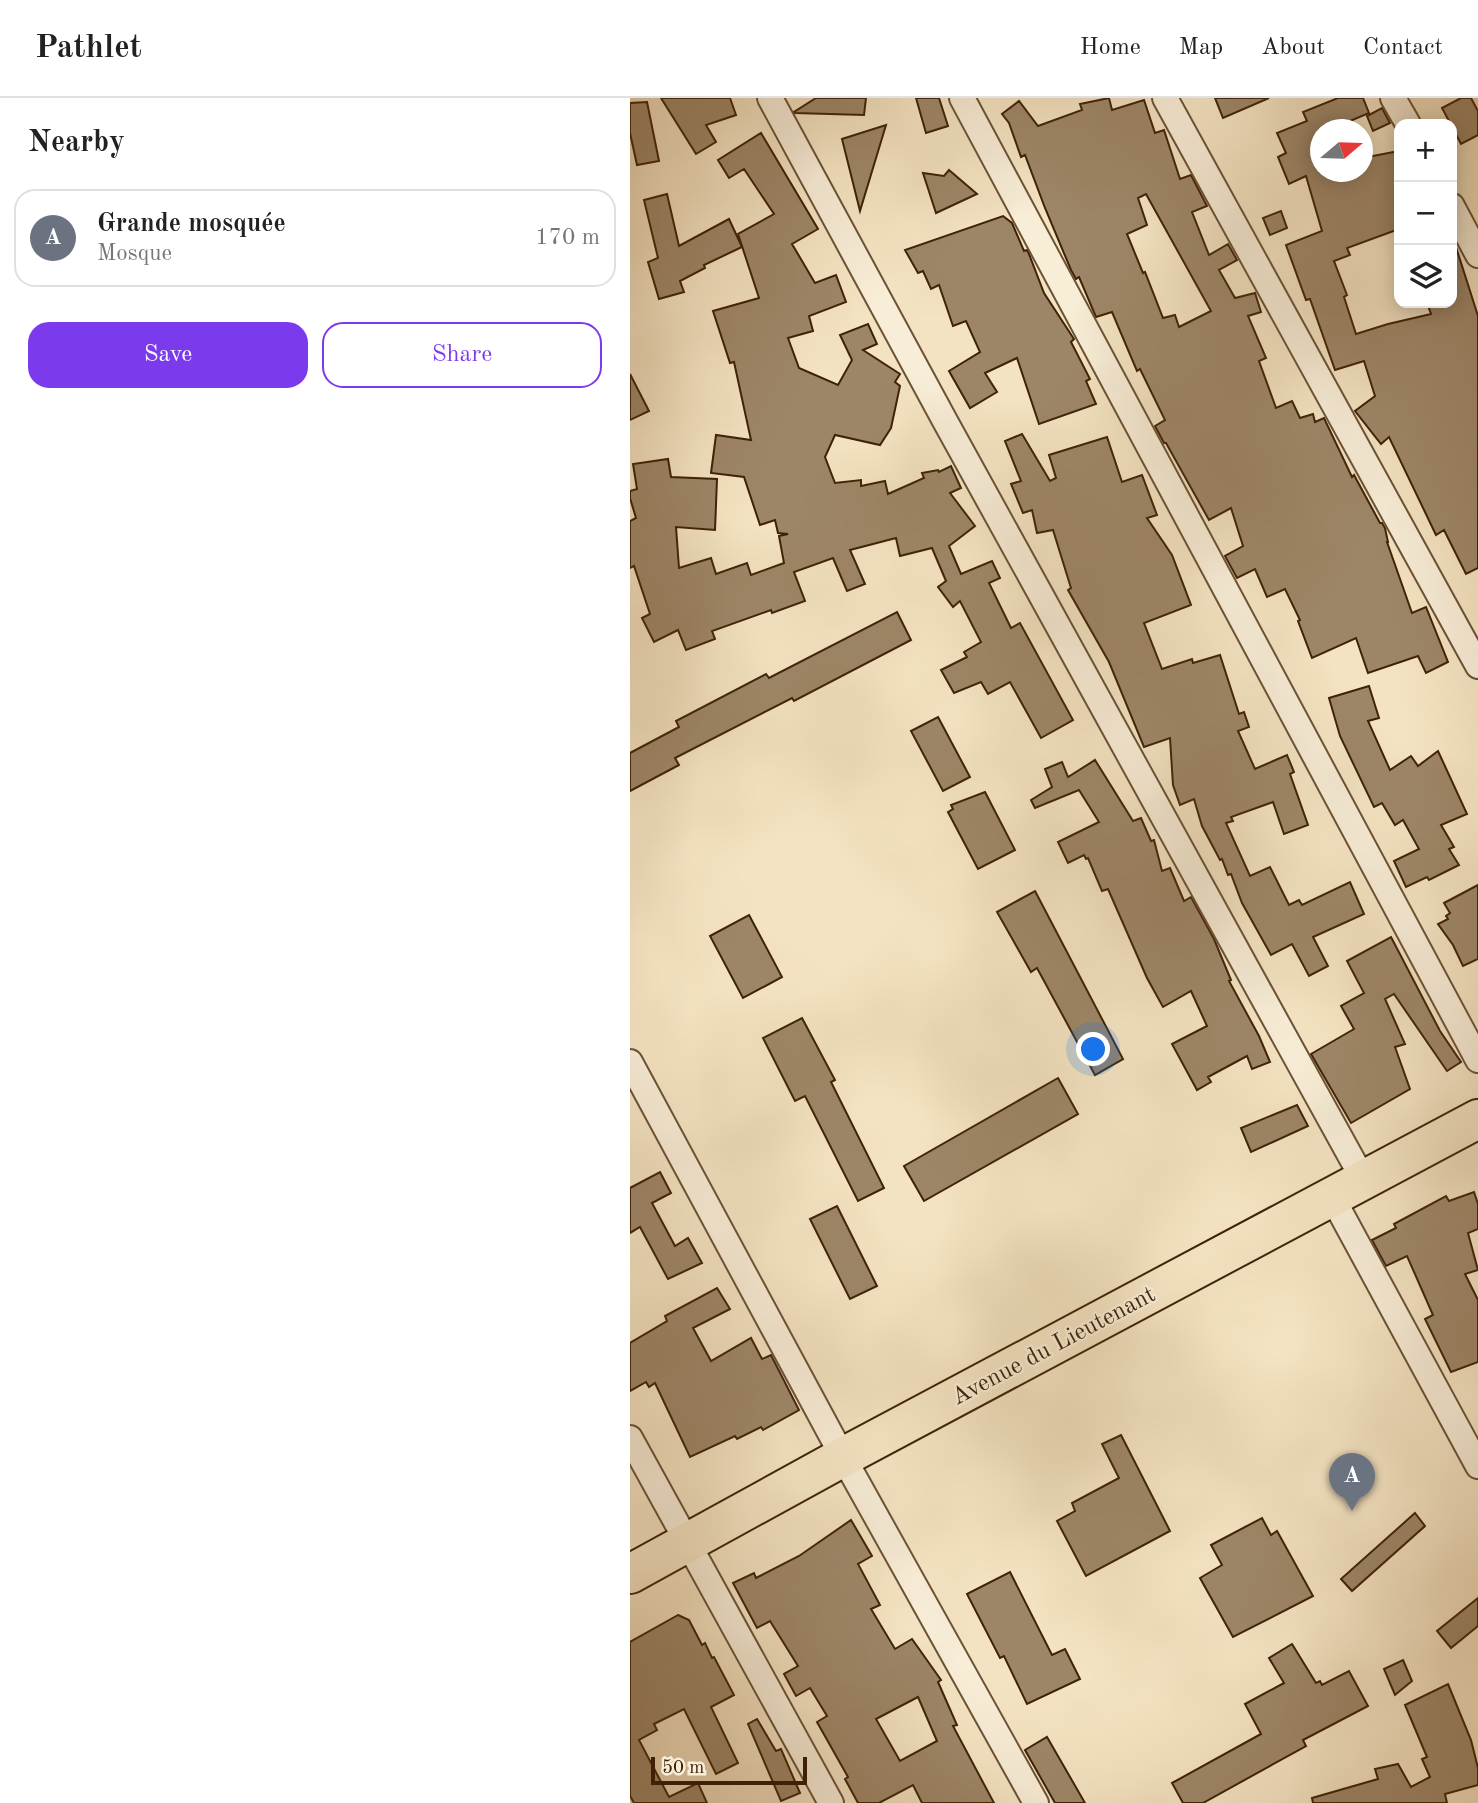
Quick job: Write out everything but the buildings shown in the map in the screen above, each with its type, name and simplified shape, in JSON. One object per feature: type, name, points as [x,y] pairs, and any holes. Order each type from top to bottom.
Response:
[{"type":"main road","name":"Avenue du Lieutenant","points":[[630,1574],[843,1457],[1478,1119]]},
{"type":"street","points":[[770,98],[944,421],[1347,1188],[1478,1466]]},
{"type":"street","points":[[962,98],[1478,1059]]},
{"type":"street","points":[[1165,98],[1478,666]]},
{"type":"street","points":[[1393,98],[1405,119]]},
{"type":"street","points":[[1457,215],[1478,255]]},
{"type":"street","points":[[630,1062],[843,1457],[1036,1803]]},
{"type":"street","points":[[630,1438],[831,1803]]},
{"type":"place","name":"Grande mosquée","points":[[1352,1511]]}]
